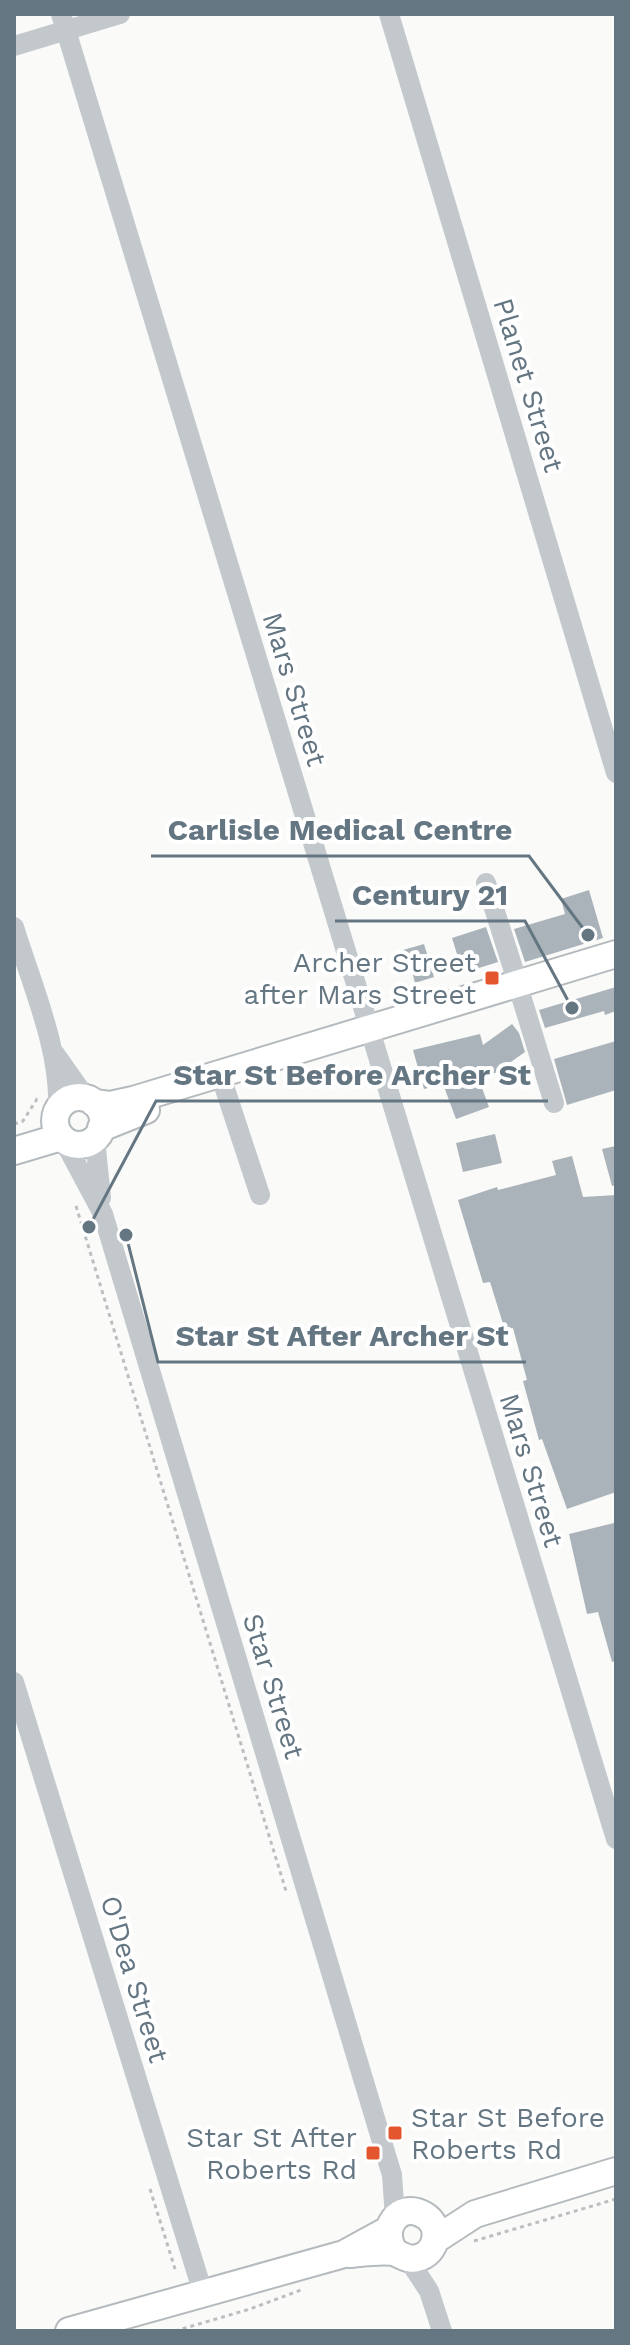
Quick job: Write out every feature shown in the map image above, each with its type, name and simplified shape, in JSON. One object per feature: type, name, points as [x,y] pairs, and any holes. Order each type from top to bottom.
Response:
[{"type":"main road","points":[[519,990],[616,954]]},
{"type":"main road","points":[[14,1151],[57,1120],[70,1099],[110,1105],[133,1100],[370,1035],[519,990],[616,967]]},
{"type":"main road","points":[[57,1120],[80,1145],[131,1114],[224,1086],[370,1035]]},
{"type":"main road","points":[[90,1100],[102,1114],[98,1134]]},
{"type":"main road","points":[[18,1129],[57,1120]]},
{"type":"main road","points":[[69,2331],[344,2254],[616,2171]]},
{"type":"street","points":[[14,46],[64,22],[120,14]]},
{"type":"street","name":"Planet Street","points":[[389,14],[616,773]]},
{"type":"street","name":"Mars Street","points":[[64,22],[616,1839]]},
{"type":"street","points":[[486,883],[554,1103]]},
{"type":"street","name":"Star Street","points":[[14,927],[51,1047],[59,1092],[57,1120],[103,1214],[392,2175],[442,2331]]},
{"type":"street","name":"Star Street","points":[[51,1047],[90,1100]]},
{"type":"street","points":[[224,1086],[260,1195]]},
{"type":"street","name":"Star Street","points":[[98,1134],[103,1214]]},
{"type":"street","name":"O'Dea Street","points":[[14,1682],[203,2293]]},
{"type":"path","points":[[14,1124],[18,1129],[37,1099],[57,1120]]},
{"type":"path","points":[[74,1198],[286,1891]]},
{"type":"path","points":[[148,2183],[175,2272],[194,2266]]},
{"type":"path","points":[[474,2241],[616,2199]]},
{"type":"path","points":[[175,2331],[250,2309],[306,2287]]},
{"type":"building","points":[[589,890],[603,938],[525,962],[514,929],[565,914],[561,899]]},
{"type":"building","points":[[486,927],[498,962],[463,973],[452,938]]},
{"type":"building","points":[[424,944],[434,977],[415,983],[411,968],[402,971],[396,952]]},
{"type":"building","points":[[616,987],[616,1011],[605,1015],[604,1011],[545,1028],[539,1010]]},
{"type":"building","points":[[512,1024],[519,1033],[525,1052],[495,1073],[478,1077],[489,1107],[456,1119],[443,1084],[424,1089],[413,1050],[480,1034],[483,1045]]},
{"type":"building","points":[[616,1041],[616,1090],[567,1105],[554,1059]]},
{"type":"building","points":[[495,1134],[502,1163],[463,1172],[456,1143]]},
{"type":"building","points":[[616,1146],[616,1185],[612,1186],[602,1149]]},
{"type":"building","points":[[572,1156],[583,1197],[616,1195],[616,1492],[567,1509],[542,1439],[539,1440],[513,1328],[505,1330],[490,1282],[483,1283],[458,1200],[497,1187],[498,1190],[556,1175],[552,1161]]},
{"type":"building","points":[[614,1523],[616,1661],[612,1662],[598,1612],[587,1614],[569,1534]]},
{"type":"place","name":"Carlisle Medical Centre","points":[[588,935]]},
{"type":"place","name":"Archer Street after Mars Street","points":[[492,978]]},
{"type":"place","name":"Century 21","points":[[572,1008]]},
{"type":"place","name":"Star St Before Archer St","points":[[89,1227]]},
{"type":"place","name":"Star St After Archer St","points":[[126,1235]]},
{"type":"place","name":"Star St Before Roberts Rd","points":[[395,2133]]},
{"type":"place","name":"Star St After Roberts Rd","points":[[373,2153]]}]
